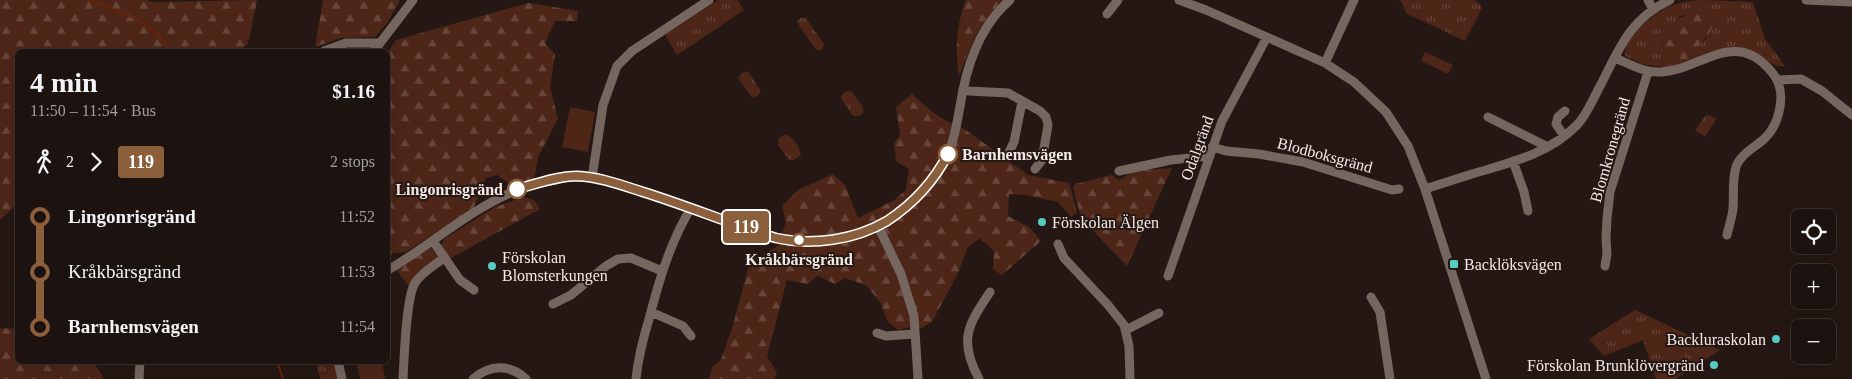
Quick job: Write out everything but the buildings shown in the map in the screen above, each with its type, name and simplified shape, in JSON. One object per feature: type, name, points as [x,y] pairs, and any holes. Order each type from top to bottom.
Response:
[{"type":"street","points":[[330,49],[346,43],[376,47],[413,0]]},
{"type":"street","points":[[592,178],[603,105],[617,66],[632,51],[709,0]]},
{"type":"street","points":[[390,269],[483,208],[517,189],[575,176],[606,180],[778,238],[836,239],[851,237],[878,226],[907,207],[921,194],[942,166],[950,150],[963,89],[975,49],[997,11],[1010,0]]},
{"type":"street","points":[[1107,14],[1118,0]]},
{"type":"street","points":[[1180,0],[1325,63],[1354,82],[1386,112],[1408,146],[1425,189],[1486,379]]},
{"type":"street","points":[[1325,63],[1354,0]]},
{"type":"street","points":[[1648,0],[1654,9]]},
{"type":"street","points":[[1425,189],[1513,161],[1548,147],[1564,136],[1583,117],[1622,42],[1637,22],[1670,0]]},
{"type":"street","points":[[1806,0],[1852,2]]},
{"type":"street","name":"Odalgränd","points":[[1168,276],[1222,121],[1267,37]]},
{"type":"street","points":[[1615,58],[1648,72],[1664,72],[1683,67],[1718,53],[1736,51],[1757,58],[1766,64],[1779,80],[1780,106],[1776,120],[1766,137],[1744,155],[1736,167],[1733,211],[1727,235]]},
{"type":"street","name":"Blomkronegränd","points":[[1606,266],[1607,218],[1610,192],[1648,72]]},
{"type":"street","points":[[1779,80],[1801,79],[1822,91],[1852,115]]},
{"type":"street","points":[[963,89],[1008,93],[1040,111],[1048,120],[1042,160],[1035,169]]},
{"type":"street","points":[[1009,152],[1014,142],[1022,102]]},
{"type":"street","points":[[1564,136],[1556,124],[1558,117],[1565,112]]},
{"type":"street","points":[[1488,117],[1548,147]]},
{"type":"street","name":"Blodboksgränd","points":[[1119,171],[1210,152],[1226,151],[1259,154],[1303,162],[1392,190],[1400,189]]},
{"type":"street","points":[[1513,161],[1524,192],[1528,211]]},
{"type":"street","points":[[636,379],[637,363],[662,271],[673,243],[691,208]]},
{"type":"street","points":[[878,226],[906,289],[914,316],[918,379]]},
{"type":"street","points":[[432,241],[460,280],[474,290]]},
{"type":"street","points":[[1058,244],[1064,258],[1108,305],[1126,330],[1129,346],[1130,379]]},
{"type":"street","points":[[403,379],[408,312],[413,286],[418,279],[444,258]]},
{"type":"street","points":[[553,304],[571,294],[616,260],[631,258],[662,271]]},
{"type":"street","points":[[979,379],[971,361],[967,338],[975,314],[990,292]]},
{"type":"street","points":[[1371,297],[1380,312],[1390,379]]},
{"type":"street","points":[[650,312],[683,326],[691,336]]},
{"type":"street","points":[[1126,330],[1159,312]]},
{"type":"street","points":[[877,333],[886,336],[915,334]]},
{"type":"street","points":[[139,379],[140,364]]},
{"type":"street","points":[[339,364],[342,379]]},
{"type":"street","points":[[473,379],[486,370],[510,368],[526,379]]},
{"type":"green space","points":[[0,0],[145,0],[156,2],[257,0],[248,44],[242,49],[15,49],[15,206],[0,220]]},
{"type":"green space","points":[[323,0],[400,0],[387,23],[375,37],[341,38],[315,47]]},
{"type":"green space","points":[[718,0],[738,0],[744,10],[677,55],[665,35]]},
{"type":"green space","points":[[966,0],[1005,0],[982,25],[959,76],[957,38]]},
{"type":"green space","points":[[1398,0],[1474,0],[1482,8],[1465,41],[1406,13],[1402,2]]},
{"type":"green space","points":[[1701,0],[1753,2],[1765,39],[1785,66],[1775,65],[1761,56],[1742,48],[1716,51],[1688,62],[1695,48],[1707,38],[1707,13],[1680,16],[1662,34],[1664,46],[1662,67],[1642,64],[1625,56],[1628,42],[1656,14],[1674,5]]},
{"type":"green space","points":[[528,3],[578,11],[577,21],[555,21],[545,43],[555,54],[550,87],[558,119],[538,157],[534,180],[513,187],[498,175],[486,178],[473,209],[406,252],[390,254],[390,49],[396,40]]},
{"type":"green space","points":[[1707,13],[1714,22],[1712,28],[1694,50],[1688,62],[1662,67],[1664,46],[1662,34],[1670,23],[1681,17]]},
{"type":"green space","points":[[800,18],[806,18],[824,44],[822,50],[816,50],[797,22]]},
{"type":"green space","points":[[1425,52],[1453,65],[1448,74],[1421,61]]},
{"type":"green space","points":[[748,71],[761,91],[758,96],[752,98],[738,78],[742,73]]},
{"type":"green space","points":[[851,91],[863,107],[863,113],[859,116],[853,116],[841,98],[842,94]]},
{"type":"green space","points":[[912,94],[931,111],[948,122],[963,128],[1028,175],[1069,183],[1077,212],[1071,217],[1058,202],[1026,195],[1009,194],[1008,216],[1029,227],[1041,241],[1002,275],[993,269],[994,251],[980,238],[968,247],[958,273],[932,322],[922,328],[910,327],[898,330],[888,322],[880,302],[866,285],[845,278],[835,284],[818,276],[807,284],[787,280],[767,356],[777,373],[774,379],[709,379],[713,366],[721,360],[733,325],[750,262],[778,246],[786,222],[782,206],[798,190],[833,174],[845,185],[858,218],[893,201],[906,190],[909,169],[896,161],[894,143],[900,135],[896,107]]},
{"type":"green space","points":[[570,107],[595,112],[588,152],[562,147]]},
{"type":"green space","points":[[1705,116],[1717,118],[1705,137],[1695,130]]},
{"type":"green space","points":[[785,134],[793,139],[800,152],[801,155],[794,160],[789,160],[778,145],[779,138]]},
{"type":"green space","points":[[1172,168],[1127,266],[1080,214],[1073,188],[1075,184],[1112,175],[1117,179],[1122,179],[1130,171]]},
{"type":"green space","points":[[524,197],[534,200],[540,209],[449,259],[441,246],[444,239],[495,207]]},
{"type":"green space","points":[[429,248],[434,249],[440,259],[411,289],[396,270]]},
{"type":"green space","points":[[1635,310],[1720,350],[1675,379],[1656,379],[1643,340],[1604,356],[1589,339]]},
{"type":"green space","points":[[0,328],[15,329],[15,364],[95,364],[104,379],[0,379]]},
{"type":"green space","points":[[1680,350],[1690,366],[1670,379],[1660,363]]},
{"type":"green space","points":[[317,364],[335,364],[338,379],[320,379]]},
{"type":"green space","points":[[357,364],[382,364],[385,379],[360,379]]},
{"type":"waterway","points":[[88,0],[123,13],[144,24],[162,40],[168,49]]},
{"type":"waterway","points":[[278,364],[283,379]]},
{"type":"bus line","name":"119","points":[[517,189],[575,176],[606,180],[778,238],[836,239],[851,237],[865,232],[907,207],[933,179],[948,154]]},
{"type":"place","name":"Barnhemsvägen","points":[[948,154]]},
{"type":"place","name":"Lingonrisgränd","points":[[517,189]]},
{"type":"place","name":"Förskolan Älgen","points":[[1042,222]]},
{"type":"place","name":"Kråkbärsgränd","points":[[799,240]]},
{"type":"place","name":"Backlöksvägen","points":[[1454,264]]},
{"type":"place","name":"Förskolan Blomsterkungen","points":[[492,266]]},
{"type":"place","name":"Backluraskolan","points":[[1776,339]]},
{"type":"place","name":"Förskolan Brunklövergränd","points":[[1714,365]]}]
